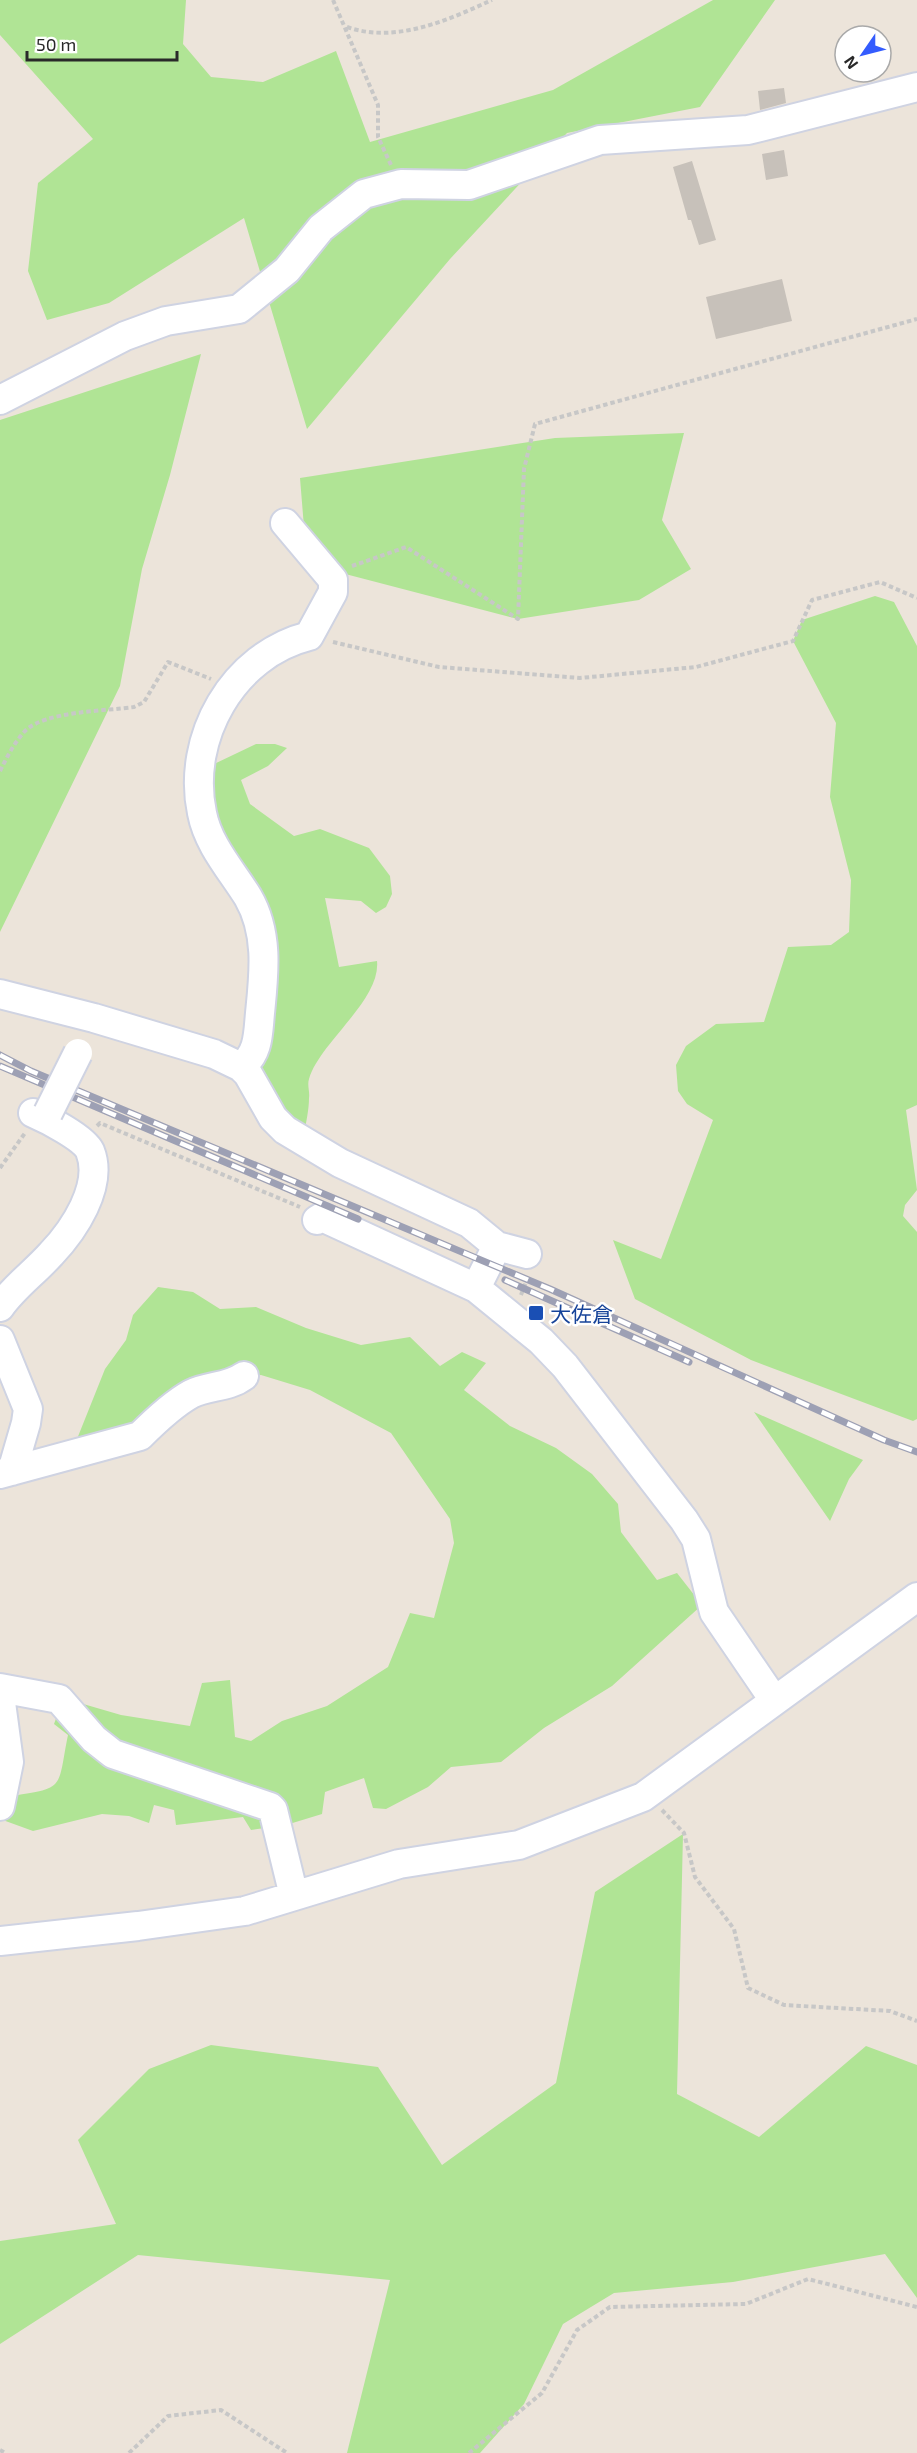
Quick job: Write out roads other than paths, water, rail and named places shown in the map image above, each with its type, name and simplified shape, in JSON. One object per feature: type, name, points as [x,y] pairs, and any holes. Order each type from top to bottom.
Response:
[{"type":"street","points":[[0,400],[125,336],[166,321],[239,309],[287,270],[321,228],[364,194],[400,184],[469,185],[600,140],[748,130],[917,87]]},
{"type":"street","points":[[241,1067],[249,1060],[257,1044],[264,974],[261,932],[249,899],[206,828],[197,770],[208,732],[231,686],[253,665],[285,642],[309,636],[333,592],[330,574],[285,523]]},
{"type":"street","points":[[0,994],[93,1018],[214,1054],[241,1067],[248,1074],[273,1118],[285,1130],[339,1163],[469,1223],[497,1246],[528,1264]]},
{"type":"street","points":[[0,1307],[56,1249],[78,1218],[92,1179],[89,1150],[83,1143],[41,1115],[78,1053],[93,1018]]},
{"type":"street","points":[[320,1218],[476,1288],[541,1341],[565,1366],[684,1520],[696,1539],[714,1612],[774,1700]]},
{"type":"street","points":[[476,1288],[497,1246]]},
{"type":"street","points":[[0,1340],[28,1409],[27,1423],[6,1472]]},
{"type":"street","points":[[6,1472],[141,1436],[191,1395],[232,1384],[244,1376]]},
{"type":"street","points":[[0,1941],[138,1926],[245,1911],[399,1864],[519,1845],[648,1794],[917,1597]]},
{"type":"street","points":[[0,1688],[59,1699],[94,1739],[113,1754],[270,1807],[273,1810],[294,1896]]},
{"type":"street","points":[[0,1695],[8,1740],[9,1762],[0,1806]]},
{"type":"railway","points":[[0,1055],[31,1071],[550,1289],[884,1440],[917,1452]]},
{"type":"railway","points":[[0,1066],[358,1219]]},
{"type":"railway","points":[[505,1280],[689,1362]]},
{"type":"place","name":"大佐倉","points":[[536,1313]]}]
